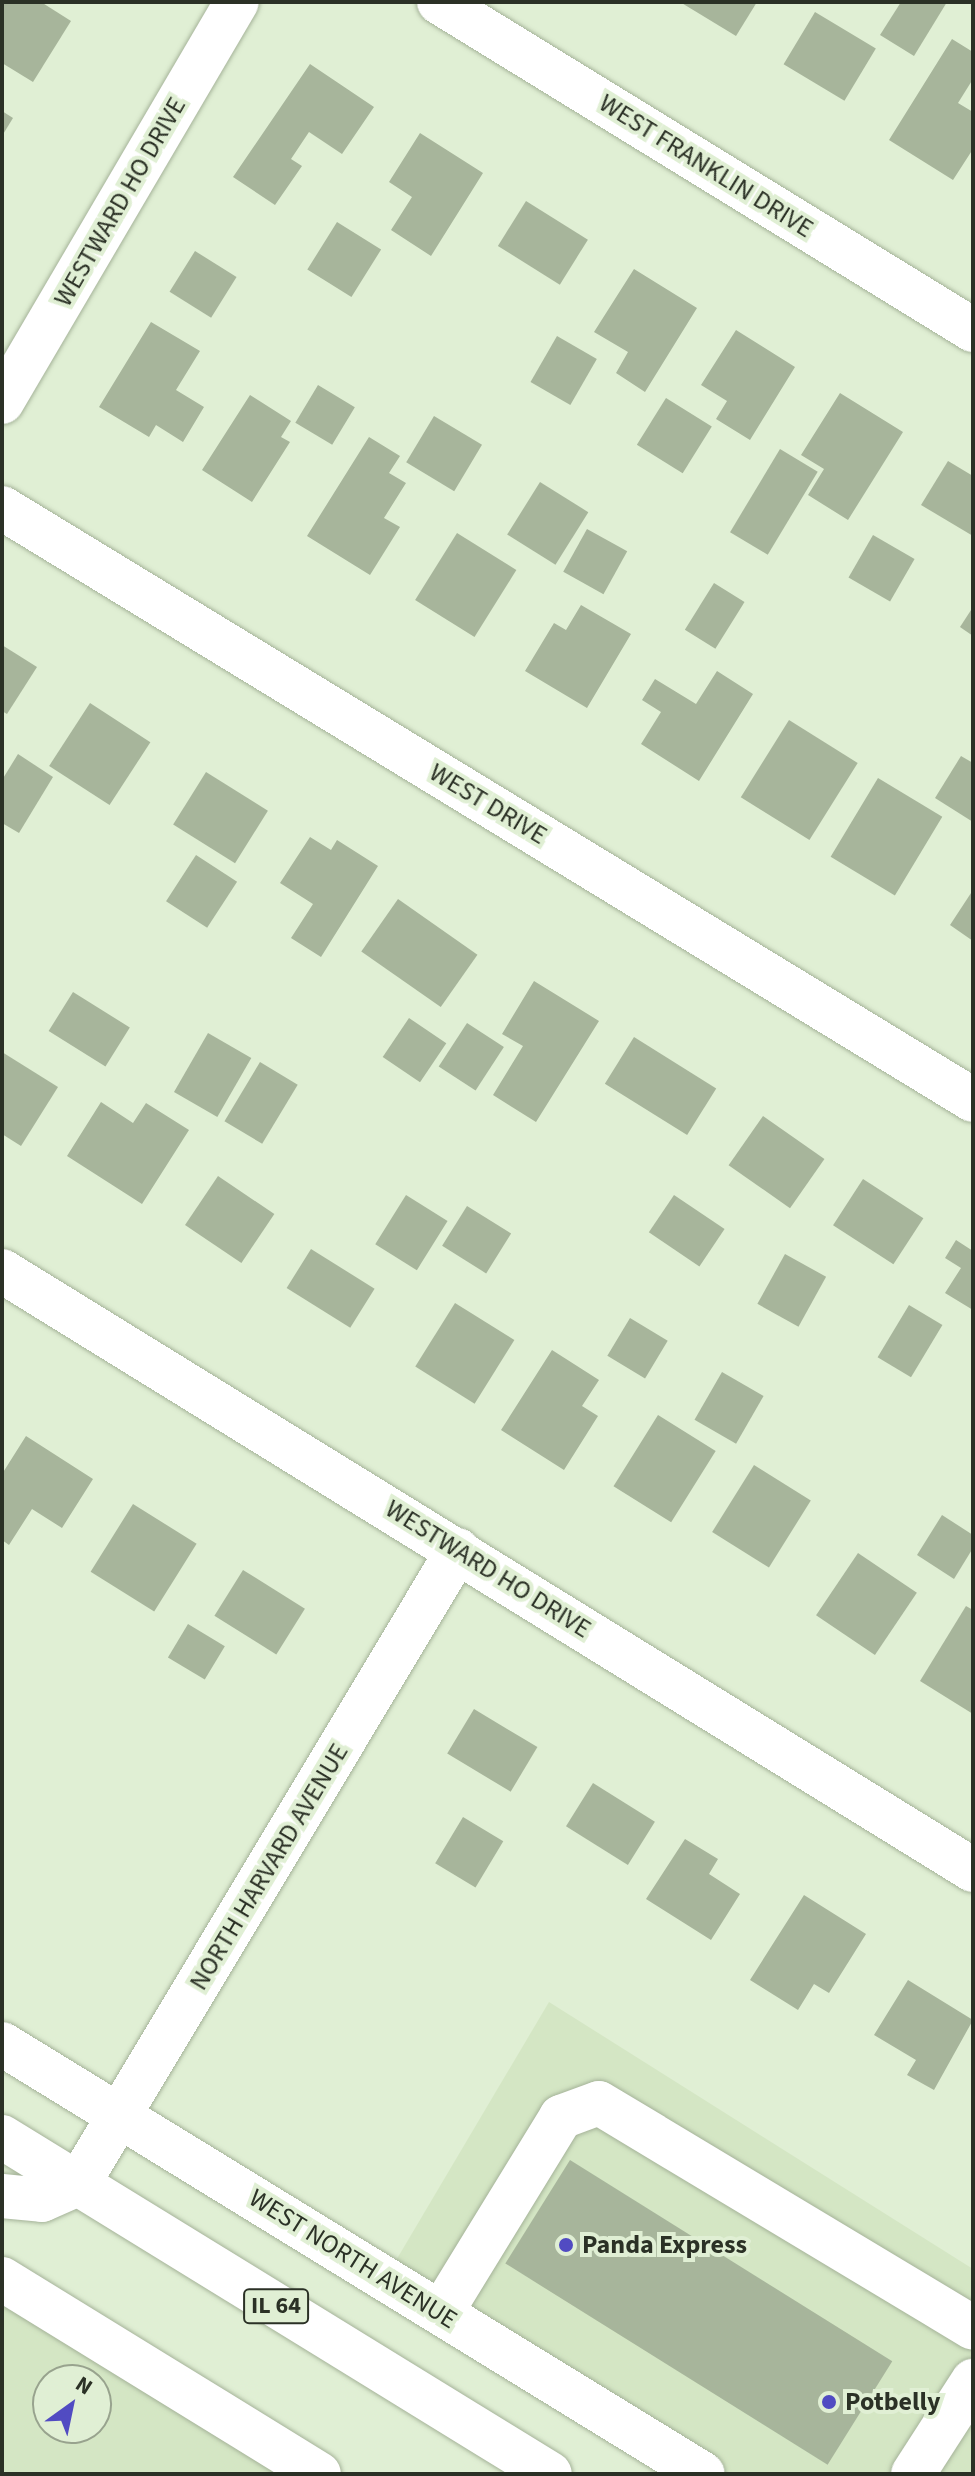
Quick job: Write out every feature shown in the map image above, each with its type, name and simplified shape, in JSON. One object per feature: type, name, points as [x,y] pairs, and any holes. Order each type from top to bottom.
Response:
[{"type":"street","name":"WESTWARD HO DRIVE","points":[[2,402],[237,2]]},
{"type":"street","name":"WEST FRANKLIN DRIVE","points":[[439,2],[973,330]]},
{"type":"street","name":"WEST DRIVE","points":[[2,508],[973,1100]]},
{"type":"street","name":"WESTWARD HO DRIVE","points":[[2,1271],[973,1870]]},
{"type":"street","name":"NORTH HARVARD AVENUE","points":[[78,2184],[458,1550]]},
{"type":"street","name":"WEST NORTH AVENUE","points":[[2,2044],[703,2474]]},
{"type":"street","points":[[441,2313],[561,2117],[599,2103],[973,2328]]},
{"type":"street","name":"IL 64","points":[[2,2137],[550,2474]]},
{"type":"street","points":[[2,2196],[42,2200],[78,2184]]},
{"type":"street","points":[[2,2279],[319,2474]]},
{"type":"street","points":[[913,2474],[973,2381]]},
{"type":"shaded area","points":[[549,2002],[973,2269],[973,2474],[703,2474],[385,2279]]},
{"type":"shaded area","points":[[2,2279],[320,2474],[2,2474]]},
{"type":"building","points":[[2,2],[41,2],[71,21],[33,82],[2,63]]},
{"type":"building","points":[[680,2],[757,2],[736,36]]},
{"type":"building","points":[[901,2],[947,2],[914,56],[880,35]]},
{"type":"building","points":[[815,12],[876,49],[844,101],[784,64]]},
{"type":"building","points":[[952,39],[973,52],[973,79],[958,103],[973,112],[973,149],[953,180],[889,140]]},
{"type":"building","points":[[310,64],[374,107],[342,154],[309,132],[291,159],[302,166],[275,205],[233,177]]},
{"type":"building","points":[[2,111],[13,118],[2,136]]},
{"type":"building","points":[[420,133],[483,173],[431,256],[391,230],[412,197],[389,182]]},
{"type":"building","points":[[526,201],[588,240],[560,285],[498,246]]},
{"type":"building","points":[[337,222],[381,250],[351,297],[307,269]]},
{"type":"building","points":[[195,251],[237,277],[211,318],[170,292]]},
{"type":"building","points":[[634,269],[697,308],[645,392],[616,373],[628,352],[594,332]]},
{"type":"building","points":[[151,322],[200,351],[176,390],[204,407],[183,442],[156,425],[149,437],[99,407]]},
{"type":"building","points":[[736,330],[795,367],[750,440],[716,419],[727,401],[701,385]]},
{"type":"building","points":[[557,336],[597,359],[570,405],[530,382]]},
{"type":"building","points":[[318,385],[355,407],[332,445],[295,423]]},
{"type":"building","points":[[840,393],[903,432],[848,520],[808,495],[824,469],[801,455]]},
{"type":"building","points":[[250,395],[291,421],[281,437],[290,442],[252,502],[202,470]]},
{"type":"building","points":[[666,398],[712,427],[683,473],[637,445]]},
{"type":"building","points":[[434,416],[482,445],[454,491],[406,462]]},
{"type":"building","points":[[369,437],[400,456],[389,473],[406,483],[384,518],[400,527],[370,575],[307,536]]},
{"type":"building","points":[[780,449],[818,472],[768,555],[730,532]]},
{"type":"building","points":[[948,461],[973,476],[973,536],[921,505]]},
{"type":"building","points":[[540,482],[588,512],[555,565],[507,535]]},
{"type":"building","points":[[587,529],[627,551],[603,594],[563,572]]},
{"type":"building","points":[[457,533],[516,570],[474,637],[415,600]]},
{"type":"building","points":[[873,535],[915,559],[890,601],[848,577]]},
{"type":"building","points":[[714,583],[745,602],[715,649],[685,630]]},
{"type":"building","points":[[581,605],[631,634],[587,708],[525,671],[554,623],[566,630]]},
{"type":"building","points":[[973,607],[973,636],[960,627]]},
{"type":"building","points":[[2,645],[37,667],[7,714],[2,711]]},
{"type":"building","points":[[717,671],[753,694],[699,781],[641,744],[661,712],[642,700],[655,679],[696,704]]},
{"type":"building","points":[[90,703],[150,742],[110,805],[49,766]]},
{"type":"building","points":[[789,720],[858,763],[809,840],[741,797]]},
{"type":"building","points":[[18,754],[53,777],[19,833],[2,823],[2,780]]},
{"type":"building","points":[[961,756],[973,763],[973,822],[935,798]]},
{"type":"building","points":[[206,772],[268,811],[235,863],[173,825]]},
{"type":"building","points":[[878,778],[942,817],[895,895],[831,857]]},
{"type":"building","points":[[310,837],[331,850],[337,840],[378,866],[321,957],[291,938],[313,904],[280,883]]},
{"type":"building","points":[[196,855],[237,882],[207,928],[166,901]]},
{"type":"building","points":[[973,890],[973,941],[950,925]]},
{"type":"building","points":[[398,899],[477,955],[441,1007],[361,951]]},
{"type":"building","points":[[534,981],[599,1021],[536,1122],[493,1095],[523,1046],[502,1034]]},
{"type":"building","points":[[73,992],[130,1028],[105,1067],[49,1031]]},
{"type":"building","points":[[409,1018],[446,1043],[420,1082],[383,1057]]},
{"type":"building","points":[[467,1023],[504,1047],[476,1091],[439,1067]]},
{"type":"building","points":[[208,1033],[251,1058],[217,1117],[174,1092]]},
{"type":"building","points":[[634,1037],[716,1088],[687,1135],[605,1084]]},
{"type":"building","points":[[2,1052],[58,1087],[21,1146],[2,1134]]},
{"type":"building","points":[[260,1062],[298,1085],[262,1144],[224,1121]]},
{"type":"building","points":[[101,1102],[133,1123],[146,1103],[189,1130],[142,1204],[67,1156]]},
{"type":"building","points":[[763,1116],[824,1159],[790,1208],[729,1165]]},
{"type":"building","points":[[218,1176],[274,1214],[241,1263],[185,1225]]},
{"type":"building","points":[[863,1179],[923,1218],[893,1264],[833,1225]]},
{"type":"building","points":[[406,1195],[448,1221],[417,1270],[375,1244]]},
{"type":"building","points":[[674,1195],[725,1229],[699,1266],[649,1232]]},
{"type":"building","points":[[467,1206],[511,1234],[486,1273],[442,1246]]},
{"type":"building","points":[[956,1240],[973,1251],[973,1310],[945,1293],[961,1268],[945,1258]]},
{"type":"building","points":[[311,1249],[375,1289],[350,1328],[287,1288]]},
{"type":"building","points":[[785,1254],[826,1277],[798,1327],[757,1304]]},
{"type":"building","points":[[455,1303],[514,1340],[475,1404],[415,1367]]},
{"type":"building","points":[[909,1305],[942,1325],[911,1377],[878,1357]]},
{"type":"building","points":[[630,1318],[668,1341],[645,1378],[607,1356]]},
{"type":"building","points":[[552,1350],[599,1380],[582,1406],[598,1416],[564,1470],[501,1430]]},
{"type":"building","points":[[722,1372],[764,1396],[736,1444],[694,1420]]},
{"type":"building","points":[[658,1415],[716,1451],[671,1522],[613,1486]]},
{"type":"building","points":[[26,1436],[93,1479],[62,1528],[32,1509],[9,1545],[2,1540],[2,1474]]},
{"type":"building","points":[[754,1465],[811,1501],[769,1568],[712,1532]]},
{"type":"building","points":[[133,1504],[197,1544],[154,1612],[91,1572]]},
{"type":"building","points":[[942,1515],[973,1535],[973,1548],[954,1579],[917,1555]]},
{"type":"building","points":[[858,1553],[917,1593],[875,1655],[816,1615]]},
{"type":"building","points":[[243,1570],[305,1609],[276,1654],[214,1616]]},
{"type":"building","points":[[966,1606],[973,1610],[973,1714],[920,1681]]},
{"type":"building","points":[[188,1624],[225,1646],[205,1680],[168,1657]]},
{"type":"building","points":[[474,1709],[537,1747],[511,1792],[447,1754]]},
{"type":"building","points":[[593,1783],[655,1822],[628,1865],[566,1826]]},
{"type":"building","points":[[463,1817],[503,1841],[475,1887],[435,1863]]},
{"type":"building","points":[[685,1839],[718,1859],[709,1874],[740,1894],[711,1940],[646,1899]]},
{"type":"building","points":[[804,1895],[866,1934],[829,1993],[814,1984],[798,2010],[750,1980]]},
{"type":"building","points":[[908,1980],[973,2020],[934,2090],[907,2075],[916,2060],[874,2035]]},
{"type":"building","points":[[570,2160],[892,2361],[828,2465],[505,2263]]},
{"type":"place","name":"Panda Express","points":[[566,2245]]},
{"type":"place","name":"Potbelly","points":[[829,2402]]}]
